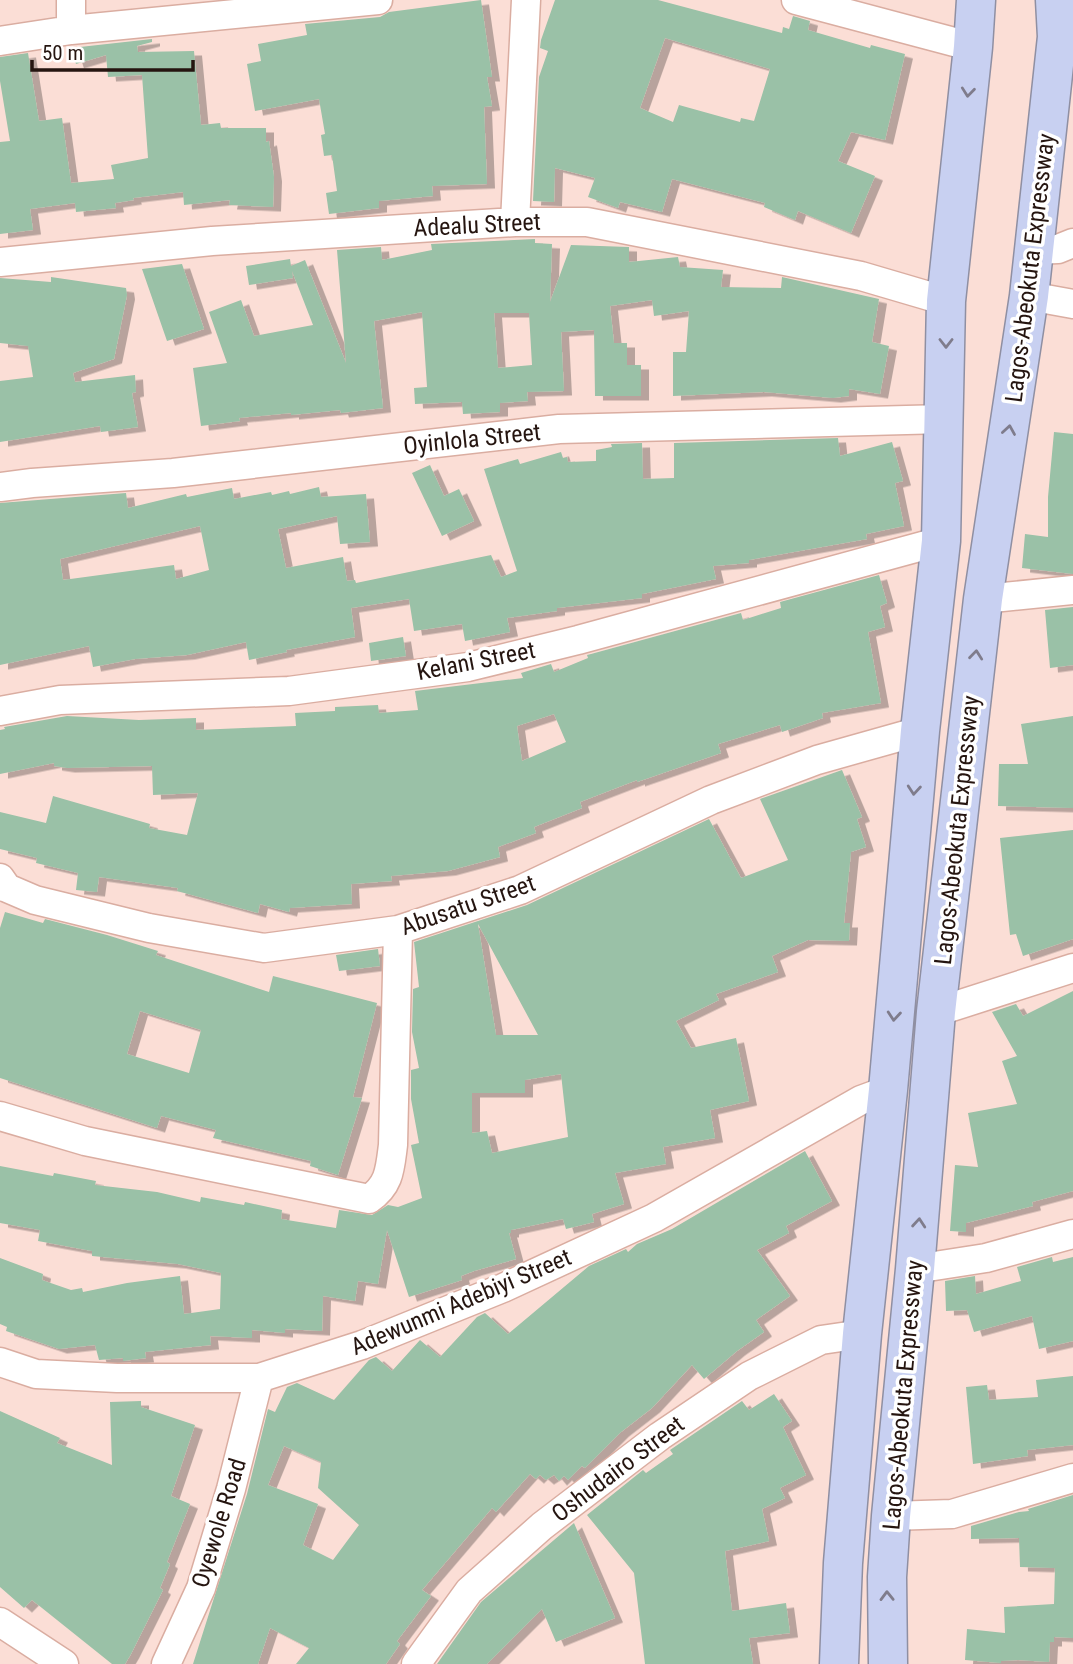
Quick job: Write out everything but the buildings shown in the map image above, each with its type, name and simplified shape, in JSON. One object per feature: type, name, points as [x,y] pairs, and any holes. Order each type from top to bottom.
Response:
[{"type":"highway","name":"Lagos-Abeokuta Expressway","points":[[839,1664],[843,1563],[862,1334],[941,541],[946,301],[976,0]]},
{"type":"highway","name":"Lagos-Abeokuta Expressway","points":[[888,1664],[887,1577],[891,1516],[936,1012],[983,599],[1035,250],[1057,37],[1055,0]]},
{"type":"street","points":[[71,0],[71,30]]},
{"type":"street","points":[[515,222],[526,0]]},
{"type":"street","points":[[796,0],[973,47]]},
{"type":"street","points":[[0,41],[71,30],[360,1]]},
{"type":"street","name":"Adealu Street","points":[[0,262],[212,241],[515,222],[587,222],[861,276],[946,301]]},
{"type":"street","points":[[1035,250],[1058,249],[1073,243]]},
{"type":"street","points":[[1029,296],[1073,304]]},
{"type":"street","name":"Oyinlola Street","points":[[0,487],[173,472],[559,429],[945,419]]},
{"type":"street","name":"Kelani Street","points":[[0,711],[60,700],[289,691],[468,667],[578,640],[941,541]]},
{"type":"street","points":[[983,599],[1073,590]]},
{"type":"street","name":"Abusatu Street","points":[[0,878],[7,888],[35,900],[149,928],[264,948],[398,930],[520,890],[734,791],[817,760],[920,731]]},
{"type":"street","points":[[0,1116],[85,1141],[369,1199],[380,1191],[389,1177],[393,1145],[398,930]]},
{"type":"street","points":[[936,1012],[1073,968]]},
{"type":"street","name":"Adewunmi Adebiyi Street","points":[[0,1362],[36,1374],[117,1378],[260,1378],[362,1345],[503,1288],[654,1218],[861,1100],[888,1090]]},
{"type":"street","points":[[915,1269],[986,1258],[1073,1234]]},
{"type":"street","name":"Oshudairo Street","points":[[416,1664],[469,1591],[542,1526],[660,1436],[749,1376],[821,1340],[862,1334]]},
{"type":"street","name":"Oyewole Road","points":[[166,1664],[201,1588],[231,1489],[260,1378]]},
{"type":"street","points":[[891,1516],[952,1514],[1073,1478]]},
{"type":"street","points":[[0,1622],[64,1664]]}]
